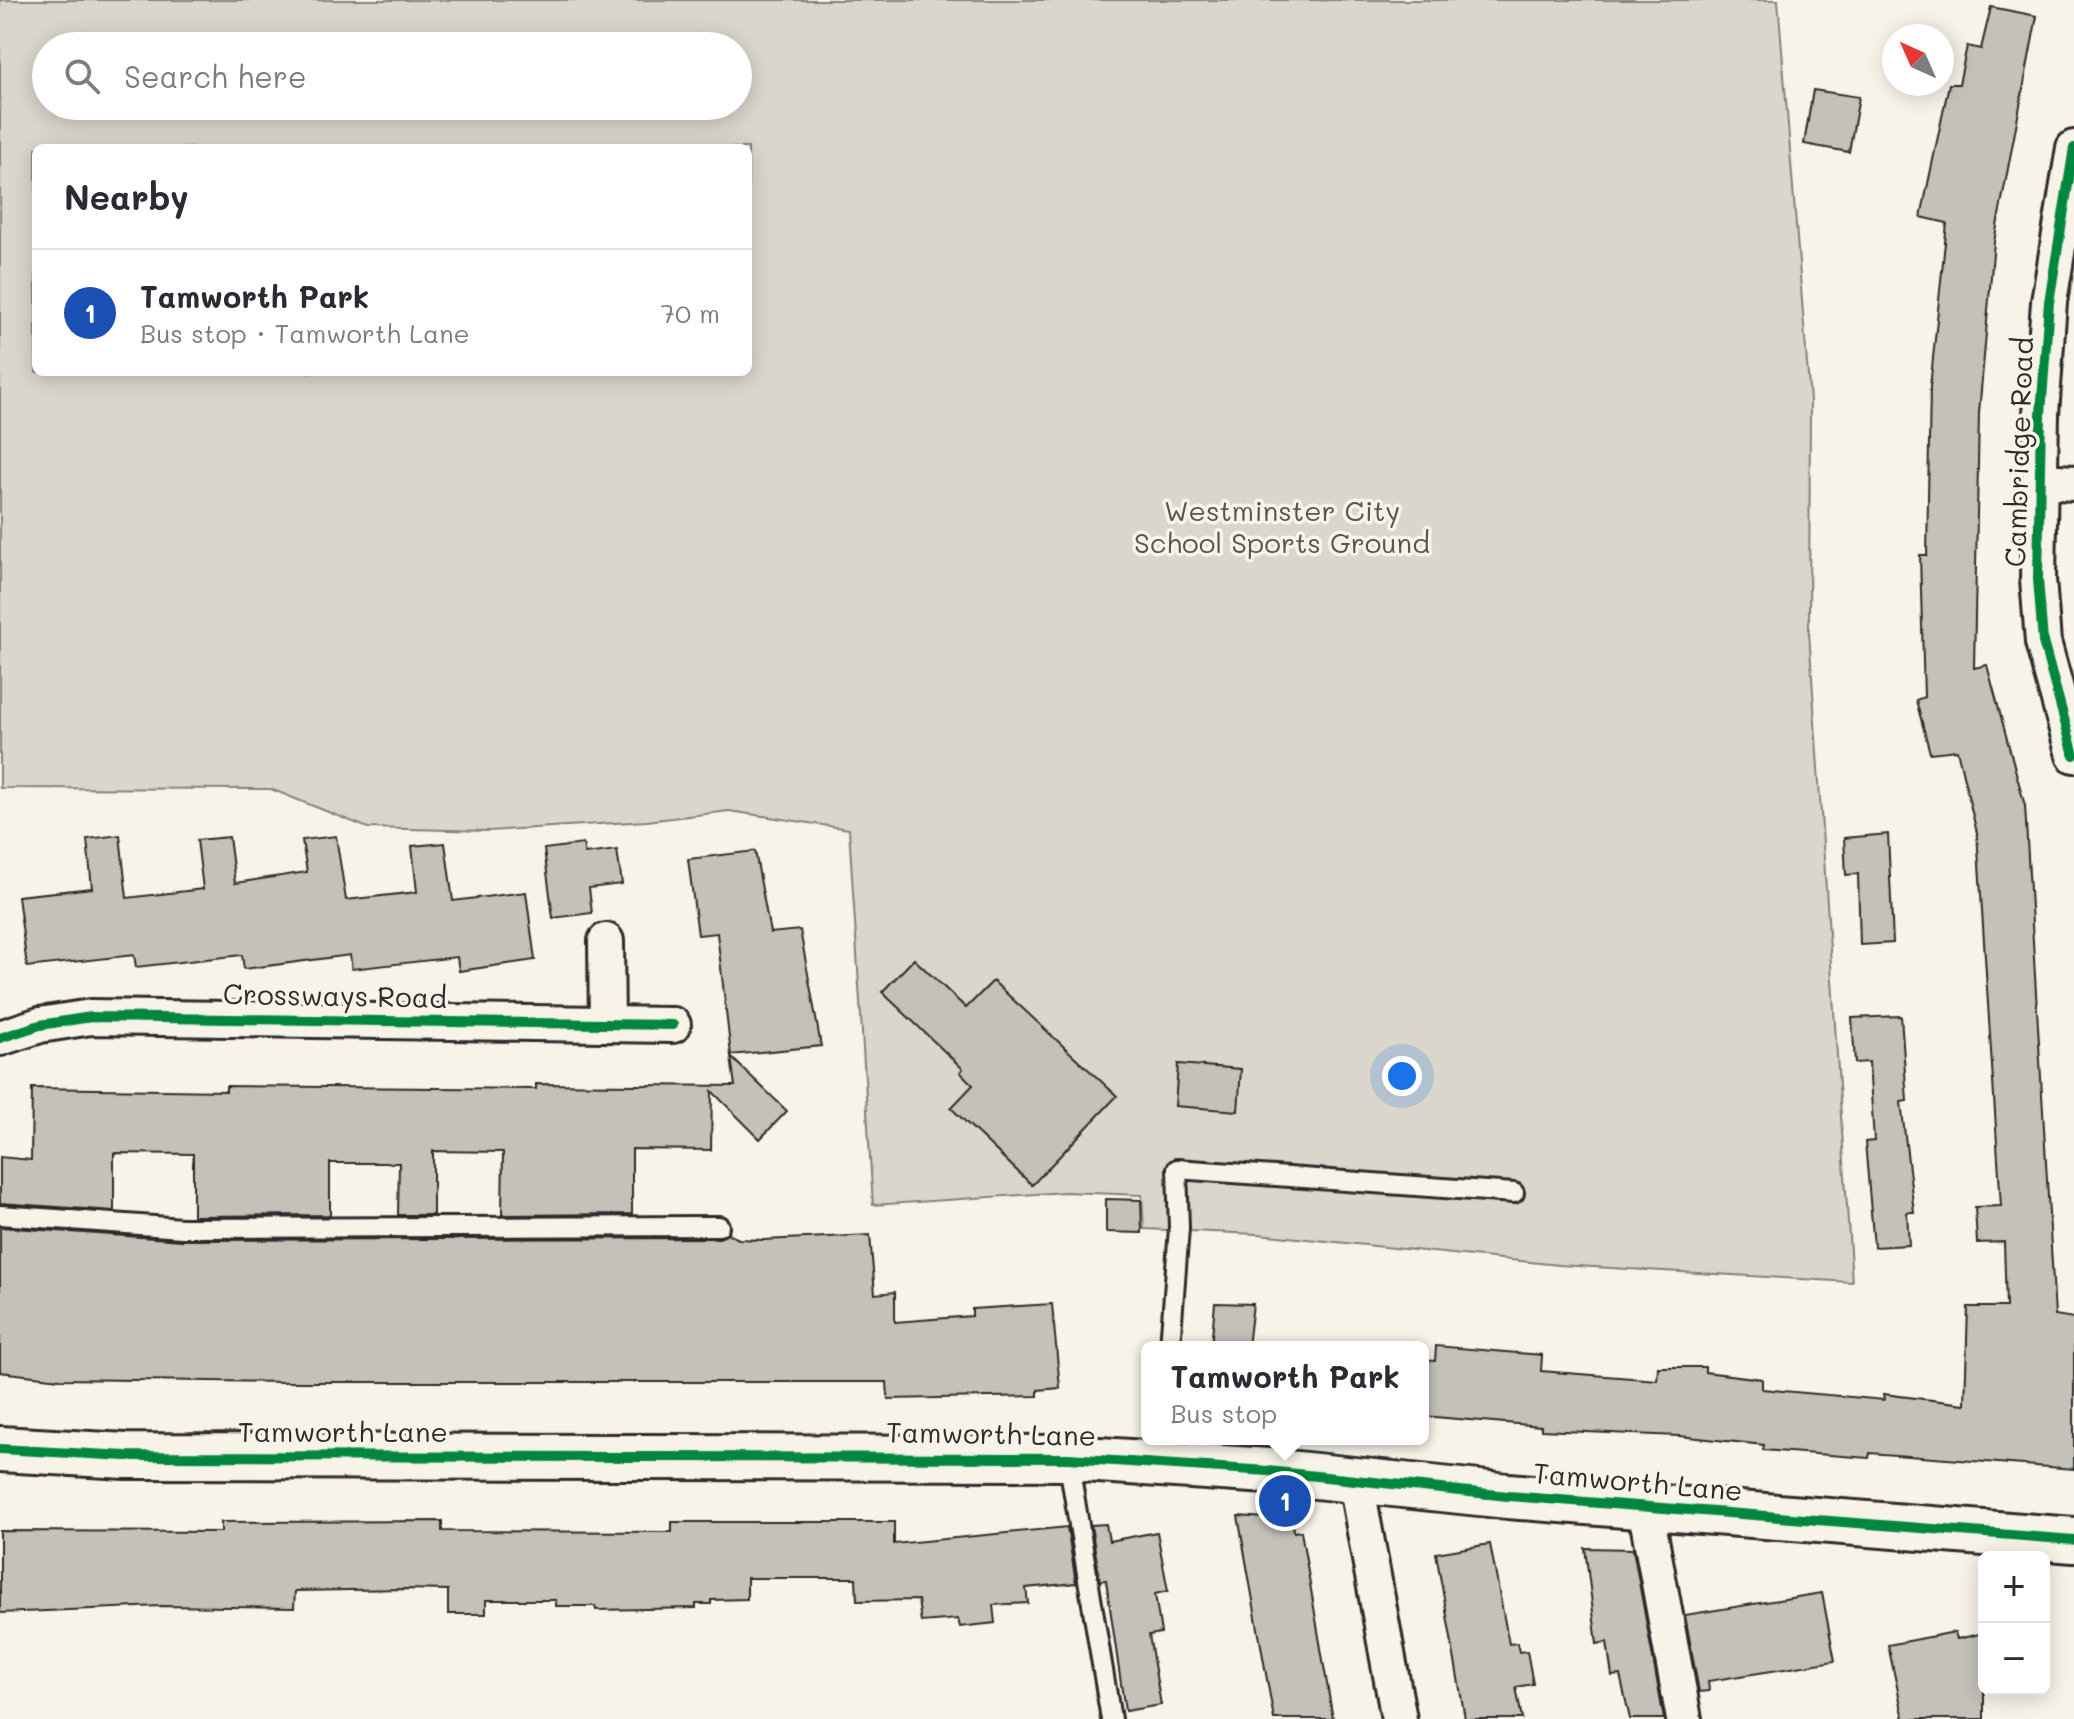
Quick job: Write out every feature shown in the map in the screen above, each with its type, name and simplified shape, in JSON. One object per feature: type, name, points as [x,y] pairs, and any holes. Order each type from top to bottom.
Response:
[{"type":"street","name":"Cambridge Road","points":[[2074,148],[2066,238],[2041,414],[2058,482],[2038,579],[2043,642],[2074,755]]},
{"type":"street","points":[[606,941],[607,1024]]},
{"type":"street","name":"Crossways Road","points":[[0,1038],[40,1025],[91,1017],[673,1025]]},
{"type":"street","name":"Tamworth Lane","points":[[0,1449],[126,1456],[1168,1457],[1356,1482],[2074,1540]]},
{"type":"street","points":[[1356,1482],[1399,1719]]},
{"type":"street","points":[[1645,1506],[1684,1719]]},
{"type":"lane","points":[[1170,1341],[1179,1228],[1177,1169],[1514,1193]]},
{"type":"lane","points":[[0,1215],[182,1228],[719,1226]]},
{"type":"lane","points":[[1068,1458],[1111,1719]]},
{"type":"green space","name":"Westminster City School Sports Ground","points":[[0,0],[1778,0],[1810,401],[1809,632],[1852,1282],[1559,1265],[1258,1234],[1144,1229],[1142,1195],[1065,1192],[873,1205],[849,829],[729,811],[647,821],[489,831],[368,828],[271,789],[0,788]]},
{"type":"building","points":[[1991,7],[2037,16],[1994,242],[1979,413],[1974,668],[1987,665],[2025,806],[2055,1315],[2074,1318],[2074,1469],[1870,1453],[1869,1458],[1763,1450],[1764,1445],[1679,1436],[1541,1430],[1541,1426],[1429,1417],[1429,1360],[1435,1361],[1436,1346],[1542,1355],[1541,1371],[1657,1380],[1658,1367],[1705,1367],[1705,1372],[1762,1379],[1762,1389],[1884,1400],[1883,1394],[1965,1404],[1968,1307],[2006,1307],[2004,1242],[1977,1243],[1975,1207],[2001,1206],[1977,833],[1957,750],[1930,753],[1916,700],[1924,697],[1920,555],[1927,555],[1930,387],[1947,223],[1921,217],[1946,96],[1954,96],[1954,84],[1959,84],[1967,46],[1981,49]]},
{"type":"building","points":[[1813,90],[1859,97],[1849,152],[1804,144]]},
{"type":"building","points":[[1888,834],[1893,943],[1860,945],[1858,874],[1846,875],[1844,838]]},
{"type":"building","points":[[120,835],[127,898],[203,889],[197,840],[229,837],[235,883],[307,872],[302,840],[336,836],[346,900],[417,892],[412,846],[445,843],[453,901],[526,892],[535,960],[459,971],[457,957],[352,969],[350,955],[244,969],[242,955],[136,967],[134,955],[27,967],[18,896],[92,888],[87,839]]},
{"type":"building","points":[[583,844],[585,854],[617,850],[622,884],[589,888],[592,913],[553,918],[544,849]]},
{"type":"building","points":[[755,851],[770,933],[800,930],[821,1046],[731,1055],[717,933],[698,935],[688,859]]},
{"type":"building","points":[[914,959],[966,1008],[993,981],[1117,1096],[1032,1185],[951,1108],[973,1085],[960,1072],[963,1069],[882,992]]},
{"type":"building","points":[[1901,1016],[1907,1101],[1901,1102],[1914,1212],[1907,1212],[1909,1245],[1874,1247],[1865,1142],[1874,1141],[1869,1062],[1855,1063],[1852,1018]]},
{"type":"building","points":[[731,1057],[787,1111],[760,1139],[712,1091],[711,1150],[632,1149],[632,1214],[502,1215],[503,1152],[433,1151],[433,1215],[398,1215],[399,1163],[330,1163],[330,1215],[193,1216],[193,1154],[114,1153],[114,1211],[0,1203],[0,1157],[31,1160],[32,1088],[226,1091],[226,1086],[536,1089],[536,1084],[735,1086]]},
{"type":"building","points":[[1178,1064],[1241,1069],[1238,1111],[1175,1106]]},
{"type":"building","points":[[1106,1199],[1141,1200],[1142,1233],[1106,1232]]},
{"type":"building","points":[[0,1227],[182,1240],[719,1238],[728,1234],[739,1239],[763,1240],[870,1235],[875,1294],[895,1292],[895,1322],[972,1316],[972,1309],[1052,1304],[1060,1388],[1038,1390],[1038,1396],[888,1399],[887,1382],[289,1382],[60,1379],[0,1372]]},
{"type":"building","points":[[1215,1303],[1253,1304],[1249,1341],[1212,1341]]},
{"type":"building","points":[[1238,1516],[1293,1520],[1294,1532],[1301,1531],[1333,1719],[1274,1719]]},
{"type":"building","points":[[442,1521],[442,1531],[672,1532],[672,1522],[894,1522],[894,1544],[1067,1527],[1076,1583],[1026,1588],[1028,1603],[993,1605],[995,1623],[960,1627],[958,1619],[921,1622],[918,1600],[857,1601],[856,1578],[747,1578],[747,1599],[711,1600],[711,1604],[696,1604],[696,1608],[596,1610],[595,1606],[556,1606],[556,1600],[486,1600],[486,1614],[448,1614],[448,1590],[404,1589],[295,1591],[294,1608],[161,1606],[0,1613],[0,1531],[221,1532],[221,1522]]},
{"type":"building","points":[[1106,1524],[1109,1541],[1157,1532],[1168,1591],[1155,1594],[1161,1633],[1149,1635],[1161,1705],[1125,1711],[1106,1580],[1100,1581],[1091,1525]]},
{"type":"building","points":[[1490,1544],[1509,1644],[1517,1643],[1519,1652],[1527,1651],[1533,1684],[1516,1687],[1522,1719],[1465,1719],[1436,1553]]},
{"type":"building","points":[[1585,1548],[1633,1549],[1664,1719],[1630,1719],[1620,1675],[1612,1676],[1607,1642],[1597,1644]]},
{"type":"building","points":[[1822,1593],[1835,1661],[1708,1681],[1709,1691],[1699,1692],[1685,1615]]},
{"type":"building","points":[[1955,1632],[1957,1639],[1978,1634],[1978,1695],[1984,1695],[1984,1719],[1904,1719],[1888,1645]]},
{"type":"cycle path","points":[[2074,148],[2049,302],[2041,414],[2038,579],[2043,642],[2074,755]]},
{"type":"cycle path","points":[[0,1038],[40,1025],[91,1017],[673,1025]]},
{"type":"cycle path","points":[[0,1449],[126,1456],[1068,1458],[1268,1471],[1508,1496],[2074,1540]]},
{"type":"place","name":"Tamworth Park","points":[[1285,1501]]}]
